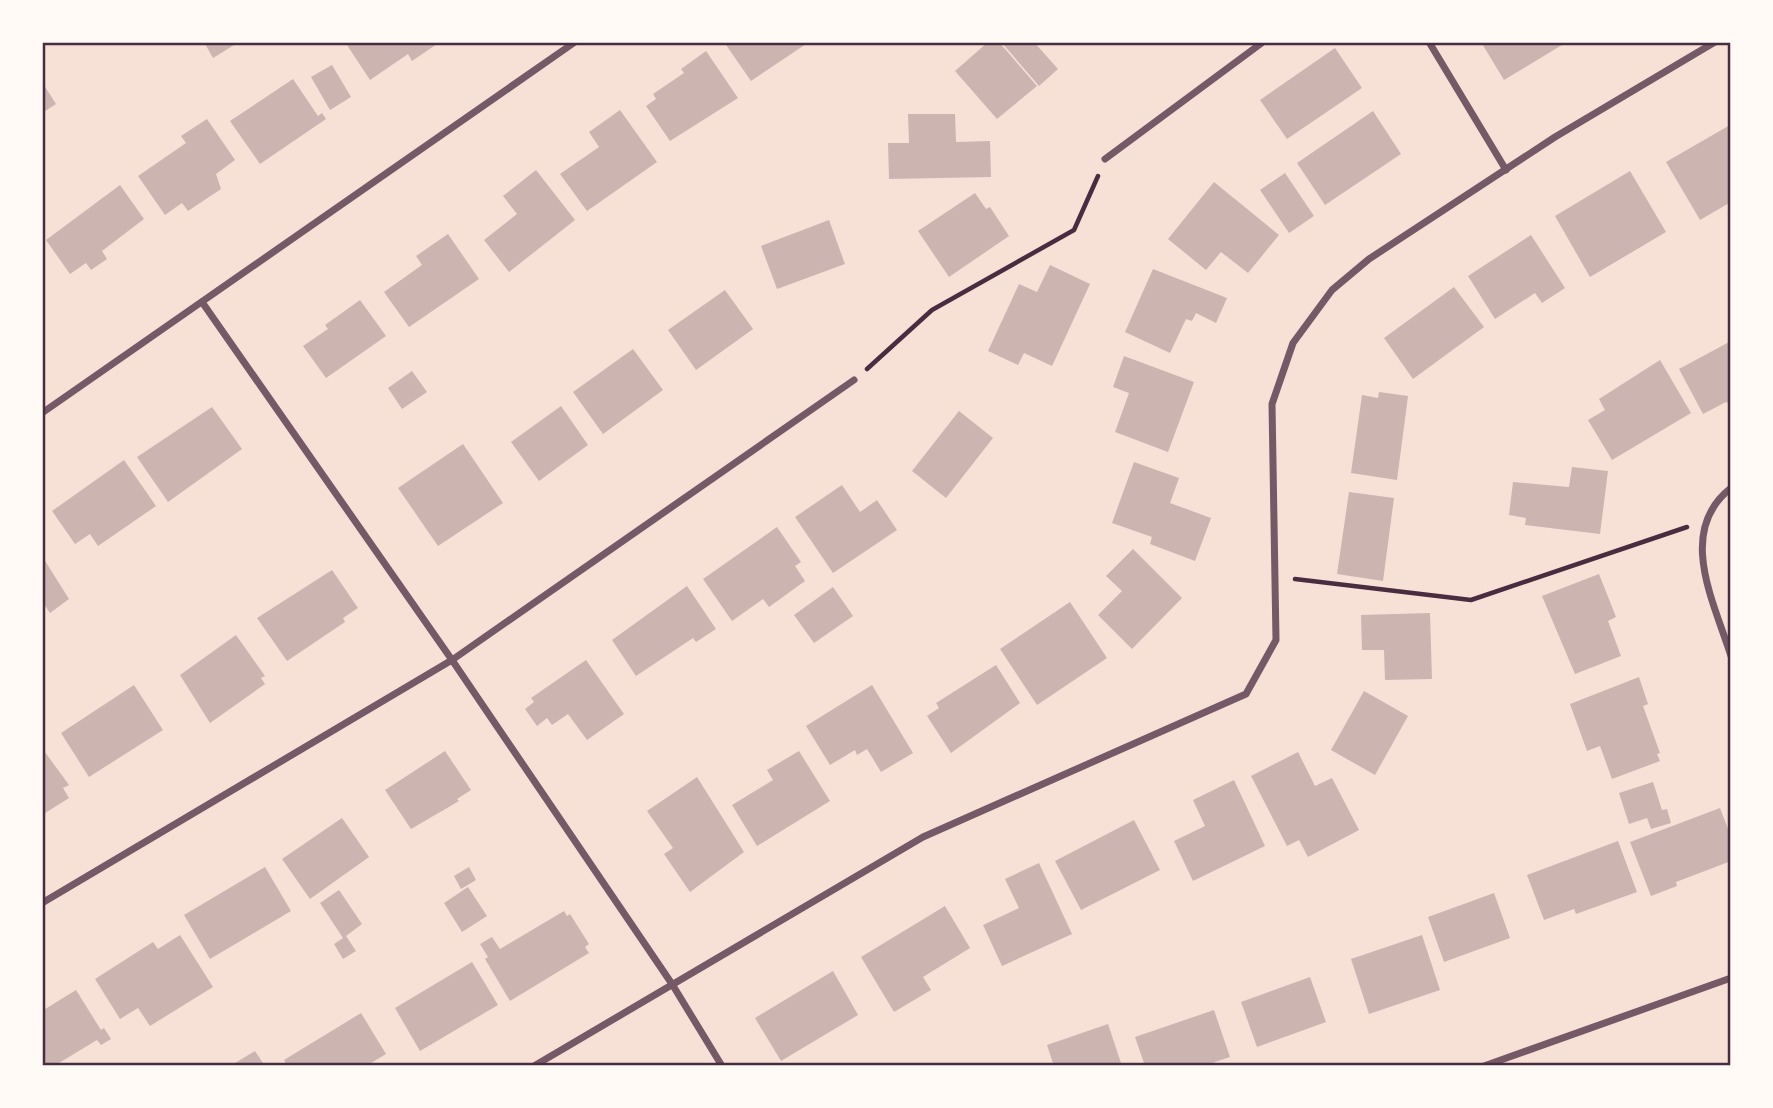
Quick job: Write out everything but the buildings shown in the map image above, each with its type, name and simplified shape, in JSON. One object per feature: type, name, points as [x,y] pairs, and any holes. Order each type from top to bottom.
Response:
[{"type":"street","points":[[42,413],[575,42]]},
{"type":"street","points":[[1105,159],[1263,42]]},
{"type":"street","points":[[1429,42],[1506,170]]},
{"type":"street","points":[[534,1066],[923,837],[1246,694],[1276,640],[1272,404],[1293,342],[1332,290],[1360,267],[1506,170],[1715,42]]},
{"type":"street","points":[[202,302],[452,660],[672,984],[722,1066]]},
{"type":"street","points":[[42,903],[452,660],[854,380]]},
{"type":"street","points":[[1731,488],[1718,497],[1703,528],[1700,562],[1731,656]]},
{"type":"street","points":[[1484,1066],[1731,978]]},
{"type":"path","points":[[854,380],[932,310],[1074,230],[1105,159]]},
{"type":"path","points":[[1277,577],[1471,600],[1707,520]]}]
